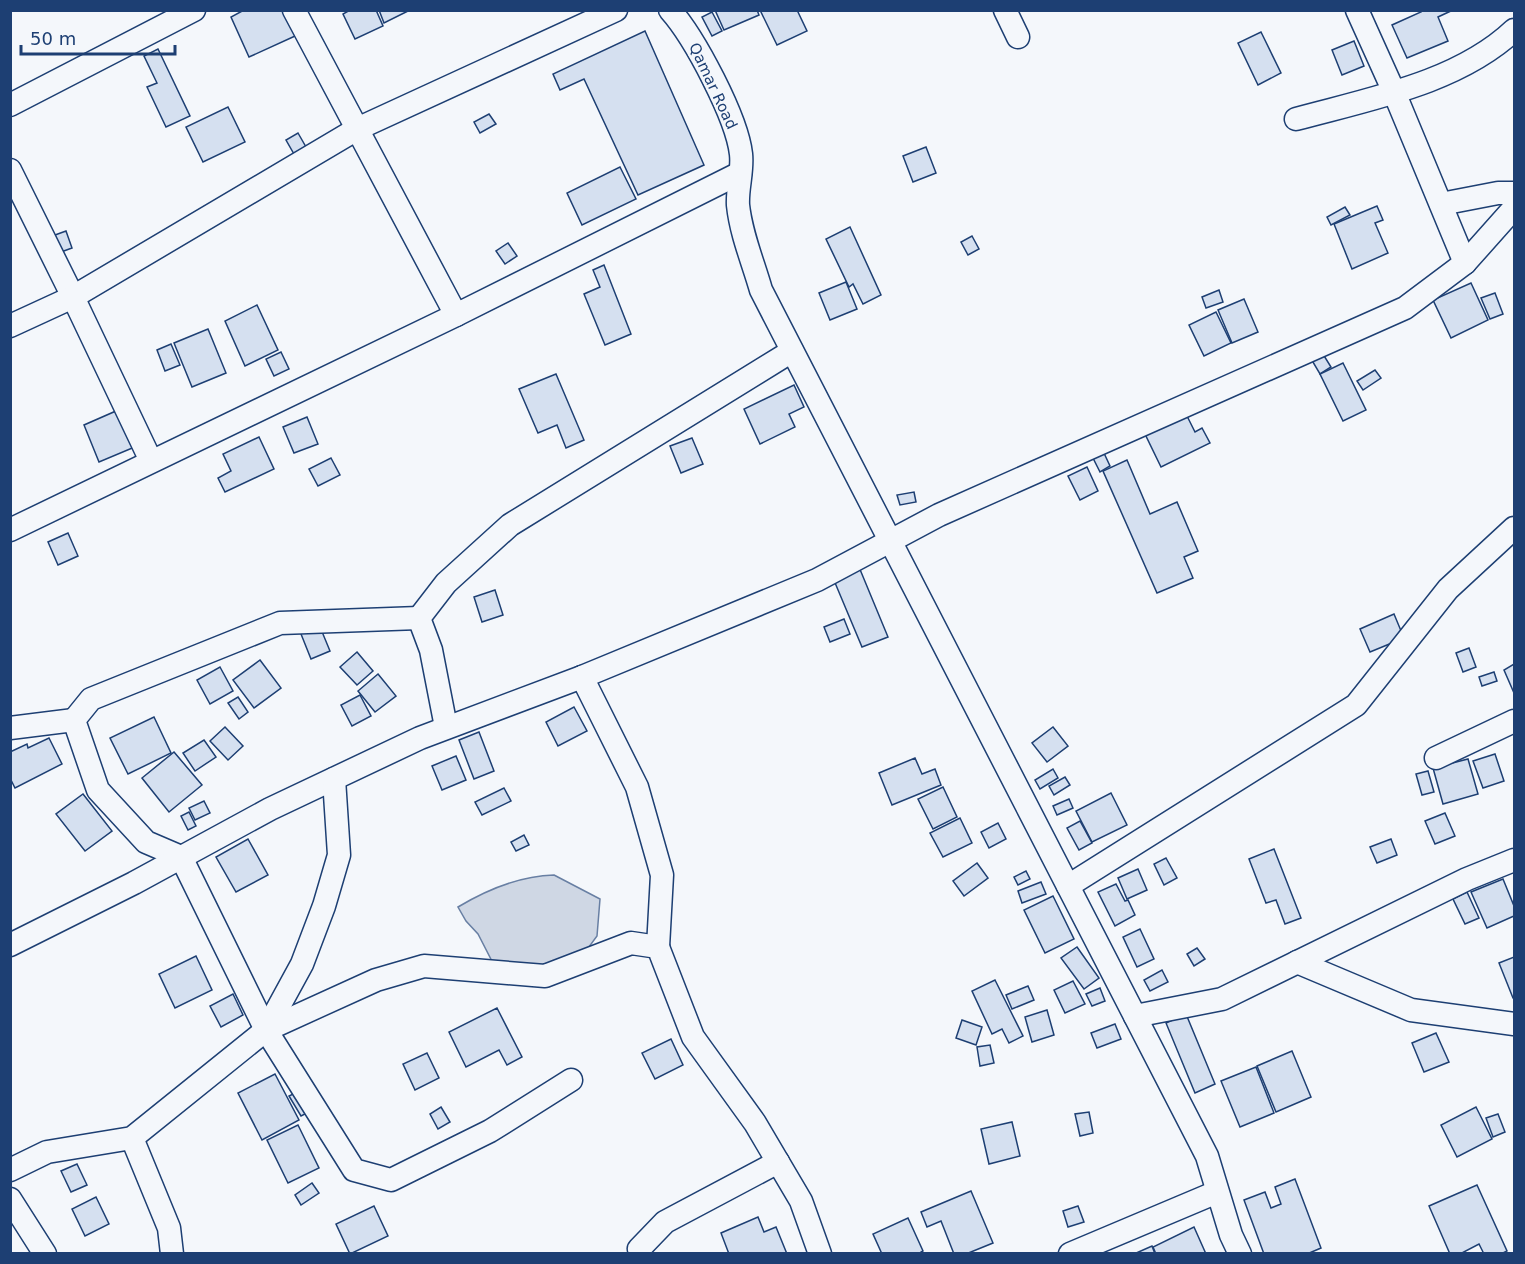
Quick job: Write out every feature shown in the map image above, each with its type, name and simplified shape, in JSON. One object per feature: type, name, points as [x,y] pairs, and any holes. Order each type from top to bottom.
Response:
[{"type":"street","points":[[10,105],[194,10]]},
{"type":"street","points":[[294,10],[456,315]]},
{"type":"street","points":[[10,326],[73,297],[357,129],[616,10]]},
{"type":"street","name":"Qamar Road","points":[[670,10],[696,45],[734,124],[742,155],[738,203],[741,224],[761,290],[1207,1155],[1231,1235],[1240,1254]]},
{"type":"street","points":[[1005,10],[1018,38]]},
{"type":"street","points":[[1357,10],[1394,92],[1465,263]]},
{"type":"street","points":[[1296,119],[1394,92],[1469,63],[1515,30]]},
{"type":"street","points":[[10,170],[151,461]]},
{"type":"street","points":[[10,530],[456,315],[740,173]]},
{"type":"street","points":[[1441,204],[1498,193],[1515,193]]},
{"type":"street","points":[[10,945],[270,809],[446,727],[582,677],[817,579],[939,515],[1405,308],[1465,263],[1515,208]]},
{"type":"street","points":[[419,618],[446,583],[510,525],[792,351]]},
{"type":"street","points":[[1068,886],[1356,705],[1448,589],[1515,528]]},
{"type":"street","points":[[10,728],[74,720],[91,699],[280,623],[419,618]]},
{"type":"street","points":[[419,618],[431,650],[446,727]]},
{"type":"street","points":[[582,677],[637,787],[662,874],[658,947],[693,1037],[755,1123],[801,1201],[820,1254]]},
{"type":"street","points":[[74,720],[98,790],[146,842],[182,857],[266,1030],[354,1170],[392,1180],[490,1131],[570,1080]]},
{"type":"street","points":[[1436,758],[1515,721]]},
{"type":"street","points":[[266,1030],[302,964],[324,906],[339,855],[334,779]]},
{"type":"street","points":[[1135,1016],[1222,999],[1467,879],[1515,860]]},
{"type":"street","points":[[10,1170],[47,1152],[132,1138],[266,1030],[376,980],[424,966],[545,976],[631,944],[658,947]]},
{"type":"street","points":[[1297,963],[1411,1010],[1515,1024]]},
{"type":"street","points":[[132,1138],[170,1228],[172,1254]]},
{"type":"street","points":[[641,1254],[639,1249],[665,1222],[778,1162]]},
{"type":"street","points":[[1070,1254],[1217,1192]]},
{"type":"street","points":[[10,1199],[45,1254]]},
{"type":"shaded area","points":[[554,875],[600,899],[597,936],[586,951],[565,964],[496,969],[478,934],[466,921],[458,907],[516,881]]},
{"type":"building","points":[[244,10],[297,10],[306,31],[249,57],[231,17]]},
{"type":"building","points":[[350,10],[376,10],[383,26],[355,39],[343,14]]},
{"type":"building","points":[[379,10],[410,10],[384,23]]},
{"type":"building","points":[[715,10],[757,10],[759,15],[724,30]]},
{"type":"building","points":[[760,10],[797,10],[807,31],[777,45]]},
{"type":"building","points":[[1420,10],[1453,10],[1438,17],[1448,41],[1407,58],[1392,25],[1421,12]]},
{"type":"building","points":[[712,12],[722,31],[712,36],[702,17]]},
{"type":"building","points":[[645,31],[704,165],[638,195],[584,79],[560,90],[553,74]]},
{"type":"building","points":[[1261,32],[1281,73],[1258,85],[1238,43]]},
{"type":"building","points":[[1354,41],[1364,66],[1342,75],[1332,50]]},
{"type":"building","points":[[158,49],[190,116],[166,127],[147,87],[157,83],[144,56]]},
{"type":"building","points":[[228,107],[245,142],[203,162],[186,127]]},
{"type":"building","points":[[489,114],[496,124],[480,133],[474,122]]},
{"type":"building","points":[[298,133],[306,147],[294,154],[286,140]]},
{"type":"building","points":[[926,147],[936,173],[913,182],[903,156]]},
{"type":"building","points":[[620,167],[636,199],[582,225],[567,193]]},
{"type":"building","points":[[1377,206],[1383,220],[1375,223],[1388,253],[1352,269],[1334,224]]},
{"type":"building","points":[[1345,207],[1350,215],[1331,225],[1327,217]]},
{"type":"building","points":[[850,227],[881,295],[863,304],[853,284],[849,287],[826,239]]},
{"type":"building","points":[[66,231],[72,248],[61,252],[55,235]]},
{"type":"building","points":[[972,236],[979,249],[968,255],[961,242]]},
{"type":"building","points":[[508,243],[517,256],[505,264],[496,251]]},
{"type":"building","points":[[604,265],[631,334],[605,345],[584,294],[600,287],[593,270]]},
{"type":"building","points":[[846,282],[857,309],[830,320],[819,293]]},
{"type":"building","points":[[1471,283],[1488,320],[1451,338],[1433,300]]},
{"type":"building","points":[[1219,290],[1223,302],[1206,308],[1202,297]]},
{"type":"building","points":[[1495,293],[1503,314],[1490,319],[1481,298]]},
{"type":"building","points":[[1244,299],[1258,332],[1232,343],[1218,310]]},
{"type":"building","points":[[257,305],[278,350],[245,366],[225,321]]},
{"type":"building","points":[[1216,312],[1231,343],[1204,356],[1189,325]]},
{"type":"building","points":[[208,329],[226,373],[192,387],[174,343]]},
{"type":"building","points":[[171,344],[180,365],[165,371],[157,350]]},
{"type":"building","points":[[1318,346],[1331,367],[1320,374],[1307,352]]},
{"type":"building","points":[[281,352],[289,369],[274,376],[266,359]]},
{"type":"building","points":[[1343,363],[1366,410],[1343,421],[1320,374]]},
{"type":"building","points":[[1375,370],[1381,378],[1363,390],[1357,381]]},
{"type":"building","points":[[556,374],[584,440],[566,448],[557,425],[538,433],[519,389]]},
{"type":"building","points":[[794,385],[804,407],[789,414],[795,427],[760,444],[744,409]]},
{"type":"building","points":[[116,411],[149,441],[99,462],[84,425]]},
{"type":"building","points":[[1186,414],[1195,432],[1202,428],[1210,443],[1161,467],[1145,434]]},
{"type":"building","points":[[307,417],[318,444],[294,453],[283,427]]},
{"type":"building","points":[[259,437],[274,469],[225,492],[218,478],[231,471],[223,454]]},
{"type":"building","points":[[692,438],[703,464],[681,473],[670,446]]},
{"type":"building","points":[[1103,451],[1110,466],[1100,472],[1092,456]]},
{"type":"building","points":[[331,458],[340,475],[318,486],[309,469]]},
{"type":"building","points":[[1127,460],[1150,514],[1177,502],[1198,551],[1184,557],[1193,578],[1157,593],[1103,471]]},
{"type":"building","points":[[1087,467],[1098,491],[1080,500],[1068,476]]},
{"type":"building","points":[[914,492],[916,502],[900,505],[897,495]]},
{"type":"building","points":[[68,533],[78,556],[58,565],[48,542]]},
{"type":"building","points":[[859,567],[888,637],[862,647],[833,578]]},
{"type":"building","points":[[495,590],[503,615],[482,622],[474,597]]},
{"type":"building","points":[[1394,614],[1404,638],[1370,652],[1360,629]]},
{"type":"building","points":[[844,619],[850,634],[830,642],[824,627]]},
{"type":"building","points":[[318,622],[330,651],[311,659],[299,629]]},
{"type":"building","points":[[1469,648],[1476,667],[1463,672],[1456,653]]},
{"type":"building","points":[[357,652],[373,671],[357,685],[340,667]]},
{"type":"building","points":[[260,660],[281,688],[254,708],[233,680]]},
{"type":"building","points":[[1514,664],[1514,693],[1504,670]]},
{"type":"building","points":[[220,667],[233,691],[210,704],[197,680]]},
{"type":"building","points":[[1494,672],[1497,681],[1482,686],[1479,677]]},
{"type":"building","points":[[378,674],[396,696],[375,712],[358,691]]},
{"type":"building","points":[[360,695],[371,716],[352,726],[341,705]]},
{"type":"building","points":[[238,697],[248,712],[239,719],[228,703]]},
{"type":"building","points":[[574,707],[587,731],[558,746],[546,722]]},
{"type":"building","points":[[154,717],[171,753],[128,774],[110,738]]},
{"type":"building","points":[[225,727],[243,746],[228,760],[210,741]]},
{"type":"building","points":[[1053,727],[1068,746],[1047,762],[1032,743]]},
{"type":"building","points":[[479,732],[494,771],[474,779],[459,740]]},
{"type":"building","points":[[49,738],[62,764],[15,788],[10,778],[10,752],[27,744],[28,748]]},
{"type":"building","points":[[204,740],[216,757],[195,771],[183,753]]},
{"type":"building","points":[[174,752],[202,785],[169,812],[142,778]]},
{"type":"building","points":[[1495,754],[1504,781],[1483,788],[1473,761]]},
{"type":"building","points":[[456,756],[466,780],[442,790],[432,766]]},
{"type":"building","points":[[915,758],[922,774],[935,769],[941,785],[892,805],[879,773]]},
{"type":"building","points":[[1468,759],[1478,794],[1443,804],[1433,768]]},
{"type":"building","points":[[1053,769],[1058,778],[1040,789],[1035,780]]},
{"type":"building","points":[[1428,771],[1434,792],[1422,795],[1416,774]]},
{"type":"building","points":[[1065,777],[1070,785],[1054,795],[1049,786]]},
{"type":"building","points":[[943,787],[957,817],[933,829],[918,799]]},
{"type":"building","points":[[504,788],[511,801],[482,815],[475,802]]},
{"type":"building","points":[[1111,793],[1127,825],[1092,842],[1076,811]]},
{"type":"building","points":[[83,794],[112,831],[85,851],[56,814]]},
{"type":"building","points":[[1069,799],[1073,808],[1057,815],[1053,806]]},
{"type":"building","points":[[204,801],[210,813],[195,820],[189,808]]},
{"type":"building","points":[[189,812],[196,826],[188,830],[181,816]]},
{"type":"building","points":[[1445,813],[1455,836],[1435,844],[1425,821]]},
{"type":"building","points":[[960,818],[972,843],[943,857],[930,833]]},
{"type":"building","points":[[1080,821],[1092,843],[1079,850],[1067,828]]},
{"type":"building","points":[[998,823],[1006,839],[989,848],[981,832]]},
{"type":"building","points":[[524,835],[529,845],[516,851],[511,842]]},
{"type":"building","points":[[248,839],[268,875],[236,892],[216,857]]},
{"type":"building","points":[[1391,839],[1397,855],[1377,863],[1370,847]]},
{"type":"building","points":[[1274,849],[1301,918],[1285,924],[1276,900],[1266,903],[1249,859]]},
{"type":"building","points":[[1166,858],[1177,878],[1164,885],[1154,864]]},
{"type":"building","points":[[977,863],[988,878],[964,896],[953,881]]},
{"type":"building","points":[[1138,869],[1147,890],[1127,899],[1118,878]]},
{"type":"building","points":[[1026,871],[1030,879],[1018,885],[1014,877]]},
{"type":"building","points":[[1503,879],[1514,906],[1514,916],[1487,928],[1471,892]]},
{"type":"building","points":[[1041,882],[1046,894],[1022,903],[1018,891]]},
{"type":"building","points":[[1116,884],[1125,901],[1128,900],[1135,915],[1115,926],[1098,892]]},
{"type":"building","points":[[1467,892],[1479,918],[1465,924],[1453,899]]},
{"type":"building","points":[[1053,896],[1074,939],[1045,953],[1024,910]]},
{"type":"building","points":[[1140,929],[1154,959],[1137,967],[1123,937]]},
{"type":"building","points":[[1077,947],[1099,978],[1084,989],[1061,958]]},
{"type":"building","points":[[1197,948],[1205,959],[1194,966],[1187,954]]},
{"type":"building","points":[[196,956],[212,990],[175,1008],[159,974]]},
{"type":"building","points":[[1514,957],[1514,998],[1513,998],[1499,963]]},
{"type":"building","points":[[1162,970],[1168,982],[1150,991],[1144,980]]},
{"type":"building","points":[[995,980],[1023,1036],[1009,1043],[1002,1029],[992,1034],[972,991]]},
{"type":"building","points":[[1073,981],[1085,1004],[1065,1013],[1054,990]]},
{"type":"building","points":[[1028,986],[1034,1000],[1012,1009],[1006,995]]},
{"type":"building","points":[[1100,988],[1105,1001],[1092,1006],[1086,994]]},
{"type":"building","points":[[233,994],[243,1015],[221,1027],[210,1006]]},
{"type":"building","points":[[497,1008],[522,1057],[507,1065],[499,1050],[466,1067],[449,1032]]},
{"type":"building","points":[[1047,1010],[1054,1035],[1032,1042],[1025,1017]]},
{"type":"building","points":[[1186,1014],[1215,1084],[1195,1093],[1166,1023]]},
{"type":"building","points":[[962,1020],[982,1027],[976,1045],[956,1038]]},
{"type":"building","points":[[1115,1024],[1121,1039],[1097,1048],[1091,1033]]},
{"type":"building","points":[[1436,1033],[1449,1062],[1424,1072],[1412,1043]]},
{"type":"building","points":[[671,1039],[683,1065],[655,1079],[642,1053]]},
{"type":"building","points":[[990,1045],[994,1063],[980,1066],[977,1047]]},
{"type":"building","points":[[1292,1051],[1311,1097],[1276,1112],[1257,1066]]},
{"type":"building","points":[[427,1053],[439,1078],[415,1090],[403,1064]]},
{"type":"building","points":[[1256,1067],[1274,1113],[1240,1127],[1221,1081]]},
{"type":"building","points":[[275,1074],[299,1120],[262,1140],[238,1093]]},
{"type":"building","points":[[297,1092],[309,1112],[301,1116],[289,1096]]},
{"type":"building","points":[[441,1107],[450,1122],[438,1129],[430,1114]]},
{"type":"building","points":[[1476,1107],[1492,1139],[1457,1157],[1441,1125]]},
{"type":"building","points":[[1089,1112],[1093,1133],[1080,1136],[1075,1114]]},
{"type":"building","points":[[1498,1114],[1505,1132],[1493,1137],[1486,1118]]},
{"type":"building","points":[[1012,1122],[1020,1156],[989,1164],[981,1129]]},
{"type":"building","points":[[298,1125],[319,1168],[288,1183],[267,1140]]},
{"type":"building","points":[[77,1164],[87,1185],[71,1192],[61,1171]]},
{"type":"building","points":[[1295,1179],[1321,1248],[1307,1254],[1264,1254],[1244,1200],[1265,1192],[1271,1208],[1281,1204],[1275,1187]]},
{"type":"building","points":[[312,1183],[319,1193],[301,1205],[295,1195]]},
{"type":"building","points":[[1477,1185],[1507,1251],[1501,1254],[1484,1254],[1479,1244],[1460,1254],[1450,1254],[1429,1206]]},
{"type":"building","points":[[971,1191],[993,1243],[966,1254],[954,1254],[941,1221],[927,1227],[921,1212]]},
{"type":"building","points":[[96,1197],[109,1224],[85,1236],[72,1209]]},
{"type":"building","points":[[374,1206],[388,1236],[350,1254],[336,1224]]},
{"type":"building","points":[[1078,1206],[1084,1222],[1068,1227],[1063,1211]]},
{"type":"building","points":[[758,1217],[764,1232],[776,1227],[787,1254],[729,1254],[721,1233]]},
{"type":"building","points":[[908,1218],[923,1251],[918,1254],[882,1254],[873,1234]]},
{"type":"building","points":[[1194,1227],[1206,1254],[1156,1254],[1153,1247]]},
{"type":"building","points":[[1152,1246],[1155,1254],[1134,1254]]}]
